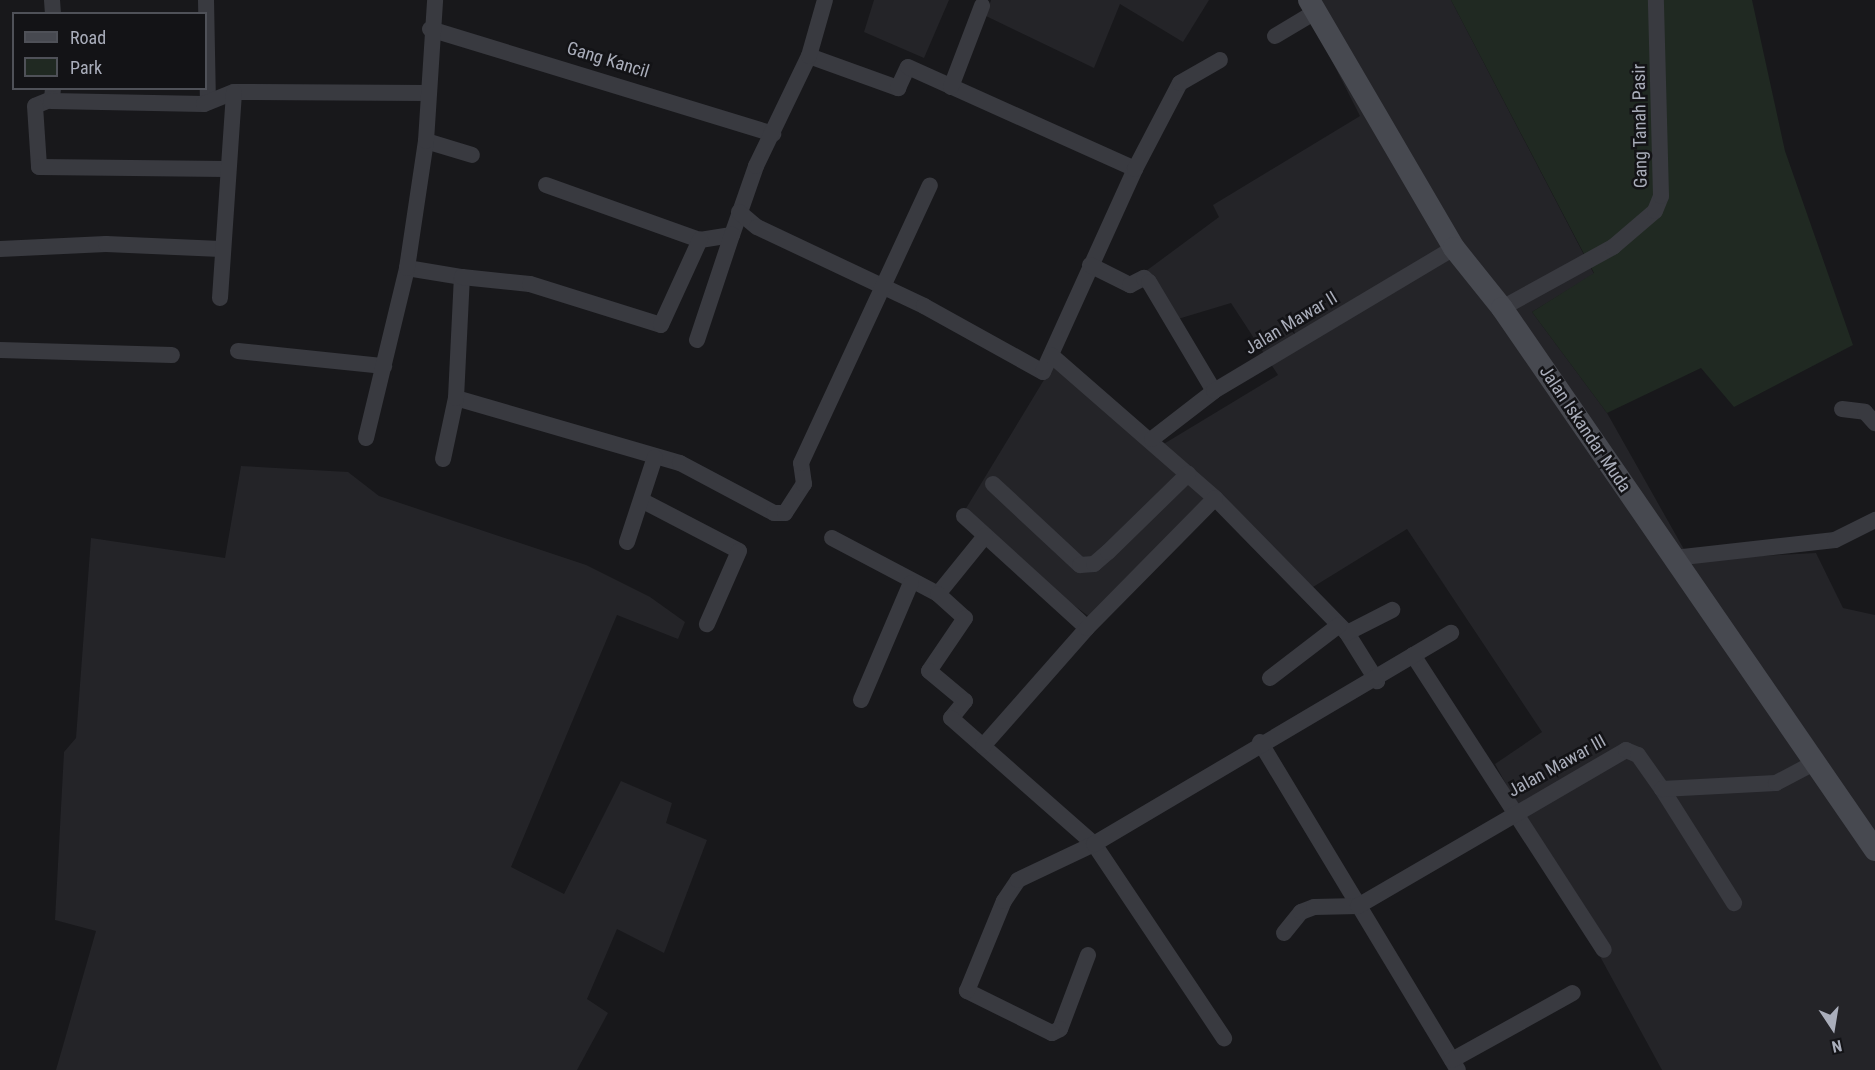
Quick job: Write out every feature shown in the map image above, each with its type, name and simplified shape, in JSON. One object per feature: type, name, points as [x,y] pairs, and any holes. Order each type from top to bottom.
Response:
[{"type":"street","points":[[366,438],[407,268],[426,141],[430,29],[435,0]]},
{"type":"street","points":[[697,340],[739,212],[809,56],[825,0]]},
{"type":"street","name":"Gang Tanah Pasir","points":[[1502,308],[1613,247],[1655,211],[1661,196],[1656,0]]},
{"type":"street","points":[[1275,36],[1313,5]]},
{"type":"street","name":"Jalan Iskandar Muda","points":[[1313,5],[1454,248],[1502,308],[1875,850]]},
{"type":"street","points":[[951,87],[982,6]]},
{"type":"street","name":"Gang Kancil","points":[[430,29],[773,134]]},
{"type":"street","points":[[809,56],[898,88],[908,67],[1135,169]]},
{"type":"street","points":[[739,212],[757,227],[880,285],[1043,372],[1135,169],[1180,83],[1221,60]]},
{"type":"street","points":[[207,77],[208,102]]},
{"type":"street","points":[[226,169],[39,167],[35,106],[52,95],[208,102],[234,92],[427,93]]},
{"type":"street","points":[[220,298],[226,169],[234,92]]},
{"type":"street","points":[[426,141],[472,155]]},
{"type":"street","points":[[456,398],[655,458],[680,463],[774,513],[785,513],[804,484],[801,463],[880,285],[930,184]]},
{"type":"street","points":[[546,185],[700,240],[732,235]]},
{"type":"street","points":[[407,268],[462,277],[530,284],[661,325],[700,240]]},
{"type":"street","points":[[0,249],[106,244],[221,249]]},
{"type":"street","name":"Jalan Mawar II","points":[[1152,439],[1214,391],[1454,248]]},
{"type":"street","points":[[1090,265],[1130,285],[1144,278],[1149,282],[1214,391]]},
{"type":"street","points":[[443,459],[456,398],[462,277]]},
{"type":"street","points":[[0,350],[172,355]]},
{"type":"street","points":[[238,351],[384,366]]},
{"type":"street","points":[[1051,356],[1152,439],[1215,498],[1343,629],[1377,681]]},
{"type":"street","points":[[1842,409],[1865,412],[1875,423]]},
{"type":"street","points":[[627,542],[643,501],[655,458]]},
{"type":"street","points":[[993,484],[1080,565],[1094,564],[1188,474]]},
{"type":"street","points":[[984,746],[1087,627],[1215,498]]},
{"type":"street","points":[[643,501],[740,551],[707,624]]},
{"type":"street","points":[[964,516],[1087,627]]},
{"type":"street","points":[[1674,558],[1835,540],[1875,520]]},
{"type":"street","points":[[938,594],[985,536]]},
{"type":"street","points":[[832,538],[911,583],[938,594],[965,618],[929,671],[965,701],[951,718],[1094,844],[1224,1038]]},
{"type":"street","points":[[861,700],[911,583]]},
{"type":"street","points":[[1270,678],[1343,629],[1392,610]]},
{"type":"street","points":[[1088,956],[1060,1029],[1052,1033],[967,991],[1011,887],[1094,844],[1260,742],[1377,681],[1413,655],[1451,633]]},
{"type":"street","points":[[1413,655],[1517,810],[1604,950]]},
{"type":"street","points":[[1260,742],[1455,1065],[1573,993]]},
{"type":"street","name":"Jalan Mawar III","points":[[1358,906],[1517,810],[1626,750],[1638,755],[1662,789]]},
{"type":"street","points":[[1734,903],[1662,789],[1776,783],[1814,763]]},
{"type":"street","points":[[1284,933],[1301,912],[1314,907],[1358,906]]},
{"type":"shaded area","points":[[874,0],[949,0],[924,58],[864,32]]},
{"type":"shaded area","points":[[991,0],[1209,0],[1183,42],[1120,4],[1094,68],[986,16]]},
{"type":"shaded area","points":[[1301,0],[1451,0],[1594,274],[1532,312],[1607,413],[1690,560],[1816,553],[1843,608],[1875,615],[1875,1070],[1662,1070],[1495,764],[1542,732],[1407,529],[1313,587],[1212,491],[1099,624],[959,520],[1059,355],[1162,445],[1278,375],[1231,303],[1168,322],[1146,271],[1219,217],[1213,205],[1360,116]]},
{"type":"shaded area","points":[[241,466],[348,472],[379,496],[586,565],[650,597],[685,622],[678,639],[617,615],[511,867],[564,894],[621,781],[672,803],[666,823],[707,840],[664,953],[617,929],[587,999],[608,1013],[577,1070],[56,1070],[96,931],[55,920],[64,752],[76,738],[91,538],[225,558]]},
{"type":"green space","points":[[1451,0],[1752,0],[1785,151],[1853,345],[1734,407],[1701,368],[1607,413],[1532,312],[1594,273]]}]
